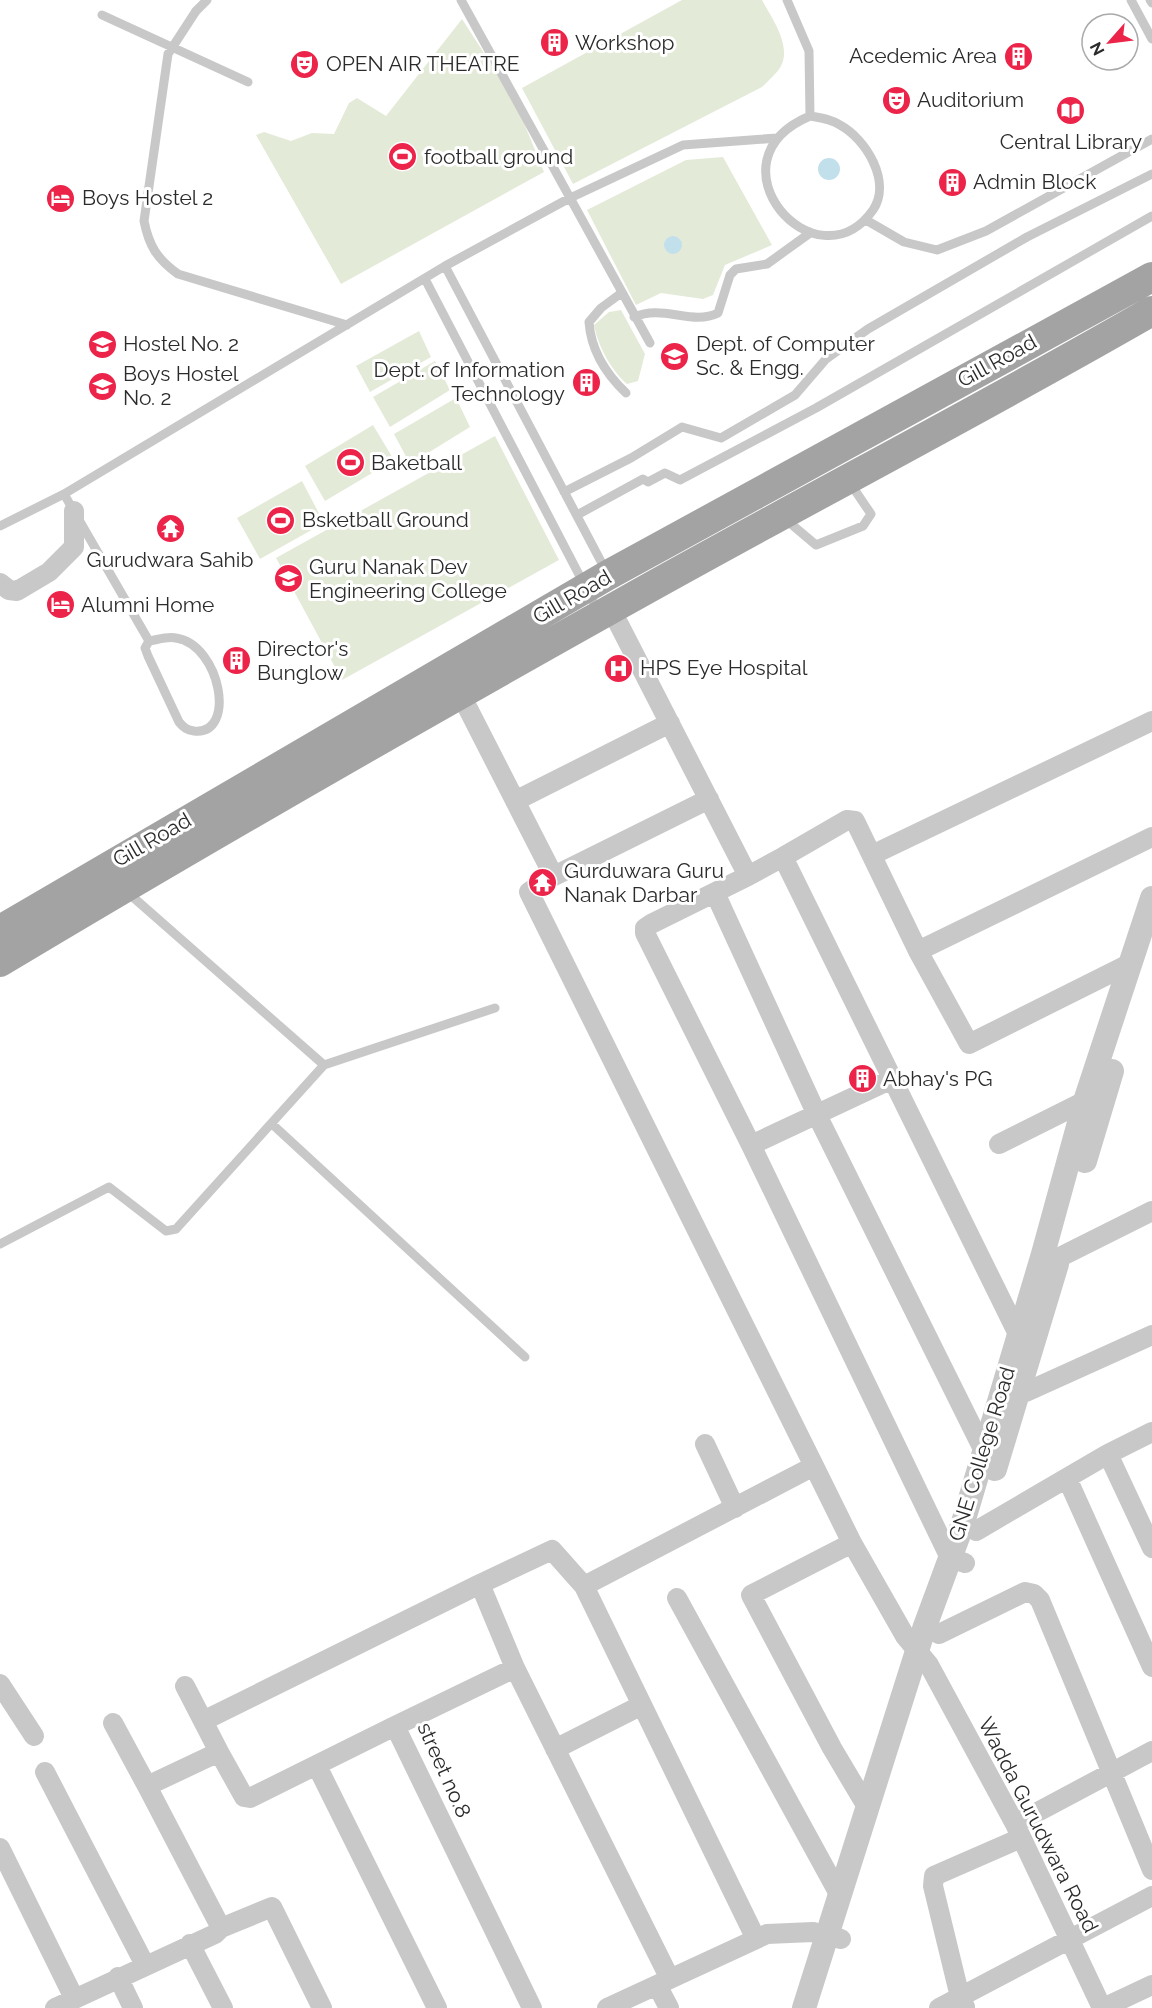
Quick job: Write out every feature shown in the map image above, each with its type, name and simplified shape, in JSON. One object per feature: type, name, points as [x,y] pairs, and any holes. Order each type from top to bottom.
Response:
[{"type":"main road","name":"Gill Road","points":[[0,930],[609,595],[1152,277]]},
{"type":"main road","name":"Gill Road","points":[[0,962],[122,888],[461,695],[609,595],[782,516],[1009,394],[1152,312]]},
{"type":"street","points":[[0,583],[9,590],[17,591],[64,560],[74,547],[69,502]]},
{"type":"street","points":[[609,595],[670,723],[748,876]]},
{"type":"street","points":[[461,695],[552,877],[709,799]]},
{"type":"street","points":[[872,855],[1152,720]]},
{"type":"street","points":[[515,801],[670,723]]},
{"type":"street","points":[[957,1561],[645,933],[645,928],[716,893],[852,820],[872,855],[918,951],[969,1044],[1131,963]]},
{"type":"street","points":[[918,951],[1152,837]]},
{"type":"street","points":[[783,856],[890,1080],[1017,1334]]},
{"type":"street","name":"Wadda Gurudwara Road","points":[[552,877],[529,892],[852,1543],[923,1660],[1018,1831],[1102,2008]]},
{"type":"street","points":[[716,893],[817,1115],[984,1451]]},
{"type":"street","name":"GNE College Road","points":[[804,2008],[834,1937],[957,1561],[976,1531],[1009,1395],[1017,1334],[1043,1254],[1085,1101],[1152,898]]},
{"type":"street","name":"GNE College Road","points":[[820,2008],[834,1937],[839,1894],[867,1807],[923,1660],[939,1634],[984,1451],[1009,1395],[1058,1258],[1103,1100],[1152,949]]},
{"type":"street","points":[[751,1145],[890,1080]]},
{"type":"street","points":[[999,1144],[1085,1101]]},
{"type":"street","points":[[1058,1258],[1152,1211]]},
{"type":"street","points":[[1009,1395],[1152,1335]]},
{"type":"street","points":[[976,1531],[1108,1454],[1152,1432]]},
{"type":"street","points":[[705,1444],[735,1508]]},
{"type":"street","points":[[1108,1454],[1152,1548]]},
{"type":"street","points":[[584,1586],[814,1466]]},
{"type":"street","points":[[1067,1478],[1152,1666]]},
{"type":"street","points":[[852,1543],[751,1594],[832,1748],[867,1807]]},
{"type":"street","points":[[203,1721],[552,1550],[584,1586],[756,1939]]},
{"type":"street","points":[[480,1584],[515,1668],[663,1982],[669,2008]]},
{"type":"street","points":[[939,1634],[1025,1592],[1034,1594],[1040,1600],[1152,1870]]},
{"type":"street","points":[[677,1598],[839,1894]]},
{"type":"street","name":"street no.8","points":[[515,1668],[395,1726],[532,2008]]},
{"type":"street","points":[[0,1684],[34,1736]]},
{"type":"street","points":[[185,1686],[244,1797],[250,1798],[395,1726]]},
{"type":"street","points":[[555,1749],[642,1705]]},
{"type":"street","points":[[113,1723],[221,1928]]},
{"type":"street","points":[[963,2002],[933,1886],[934,1876],[1018,1831],[1152,1751]]},
{"type":"street","points":[[147,1786],[219,1752]]},
{"type":"street","points":[[317,1766],[437,2008]]},
{"type":"street","points":[[45,1772],[145,1965]]},
{"type":"street","points":[[0,1848],[74,1998]]},
{"type":"street","points":[[939,2008],[963,2002],[1069,1938],[1152,1896]]},
{"type":"street","points":[[55,2008],[215,1934],[221,1928],[272,1907],[322,2008]]},
{"type":"street","points":[[607,2008],[767,1934],[789,1931],[834,1937]]},
{"type":"street","points":[[190,1944],[223,2008]]},
{"type":"street","points":[[118,1977],[133,2008]]},
{"type":"street","points":[[1102,2008],[1152,1985]]},
{"type":"lane","points":[[207,0],[196,11],[168,54],[144,221],[149,244],[162,263],[178,274],[347,325]]},
{"type":"lane","points":[[461,0],[620,294],[650,344]]},
{"type":"lane","points":[[787,0],[809,51],[810,116]]},
{"type":"lane","points":[[1131,0],[1152,39]]},
{"type":"lane","points":[[102,15],[174,46],[248,82]]},
{"type":"lane","points":[[810,116],[826,118],[843,126],[861,144],[876,168],[879,183],[877,203],[866,220],[849,230],[830,235],[810,232],[792,224],[778,211],[769,194],[765,174],[768,155],[777,138],[792,124],[810,116]]},
{"type":"lane","points":[[0,526],[69,502],[347,325],[445,266],[568,199],[682,145],[777,138]]},
{"type":"lane","points":[[866,220],[904,242],[937,250],[986,231],[1152,139]]},
{"type":"lane","points":[[564,492],[631,458],[682,427],[721,438],[795,395],[826,359],[868,329],[1027,237],[1152,174]]},
{"type":"lane","points":[[577,515],[643,479],[648,483],[665,473],[680,480],[816,408],[1152,216]]},
{"type":"lane","points":[[634,317],[651,312],[708,318],[718,313],[729,275],[735,269],[767,264],[810,232]]},
{"type":"lane","points":[[445,266],[577,515],[609,595]]},
{"type":"lane","points":[[425,279],[609,595]]},
{"type":"lane","points":[[620,294],[589,322],[596,352],[610,378],[626,393]]},
{"type":"lane","points":[[782,516],[816,545],[863,526],[871,514],[848,481]]},
{"type":"lane","points":[[69,502],[149,641]]},
{"type":"lane","points":[[178,638],[202,652],[212,666],[218,688],[217,717],[212,727],[204,732],[188,730],[179,722],[145,648],[149,641],[178,638]]},
{"type":"lane","points":[[122,888],[324,1065]]},
{"type":"lane","points":[[0,1245],[109,1187],[171,1232],[324,1065],[495,1008]]},
{"type":"lane","points":[[272,1124],[525,1357]]},
{"type":"green space","points":[[682,0],[762,0],[782,40],[784,58],[781,66],[762,87],[573,184],[522,88]]},
{"type":"green space","name":"football ground","points":[[462,19],[515,101],[544,172],[341,284],[256,135],[264,132],[291,141],[312,133],[334,134],[349,103],[357,98],[386,116]]},
{"type":"green space","points":[[723,157],[772,245],[725,265],[713,295],[703,299],[661,293],[636,305],[587,210],[686,160]]},
{"type":"green space","points":[[621,310],[645,354],[638,381],[627,384],[606,357],[594,325],[609,312]]},
{"type":"green space","points":[[419,331],[431,357],[370,392],[356,366]]},
{"type":"green space","points":[[435,361],[450,390],[390,427],[373,397]]},
{"type":"green space","points":[[456,398],[470,427],[410,464],[394,434]]},
{"type":"green space","name":"Baketball","points":[[373,425],[394,460],[325,501],[305,466]]},
{"type":"green space","points":[[495,436],[559,560],[342,680],[276,558]]},
{"type":"green space","name":"Bsketball Ground","points":[[302,481],[324,523],[260,559],[237,518]]},
{"type":"water","points":[[829,158],[837,161],[840,169],[837,177],[829,180],[821,177],[818,169],[821,161]]},
{"type":"water","points":[[673,236],[679,239],[682,245],[679,251],[673,254],[667,251],[664,245],[667,239]]},
{"type":"place","name":"Workshop","points":[[554,43]]},
{"type":"place","name":"Acedemic Area","points":[[1018,56]]},
{"type":"place","name":"OPEN AIR THEATRE","points":[[305,64]]},
{"type":"place","name":"Auditorium","points":[[896,100]]},
{"type":"place","name":"Central Library","points":[[1071,111]]},
{"type":"place","name":"football ground","points":[[403,157]]},
{"type":"place","name":"Admin Block","points":[[952,182]]},
{"type":"place","name":"Boys Hostel 2","points":[[61,198]]},
{"type":"place","name":"Hostel No. 2","points":[[102,344]]},
{"type":"place","name":"Dept. of Computer Sc. & Engg.","points":[[675,356]]},
{"type":"place","name":"Dept. of Information Technology","points":[[586,382]]},
{"type":"place","name":"Boys Hostel No. 2","points":[[102,386]]},
{"type":"place","name":"Baketball","points":[[350,463]]},
{"type":"place","name":"Bsketball Ground","points":[[281,520]]},
{"type":"place","name":"Gurudwara Sahib","points":[[170,529]]},
{"type":"place","name":"Guru Nanak Dev Engineering College","points":[[288,579]]},
{"type":"place","name":"Alumni Home","points":[[60,605]]},
{"type":"place","name":"Director's Bunglow","points":[[236,661]]},
{"type":"place","name":"HPS Eye Hospital","points":[[619,668]]},
{"type":"place","name":"Gurduwara Guru Nanak Darbar","points":[[543,883]]},
{"type":"place","name":"Abhay's PG","points":[[862,1079]]}]
